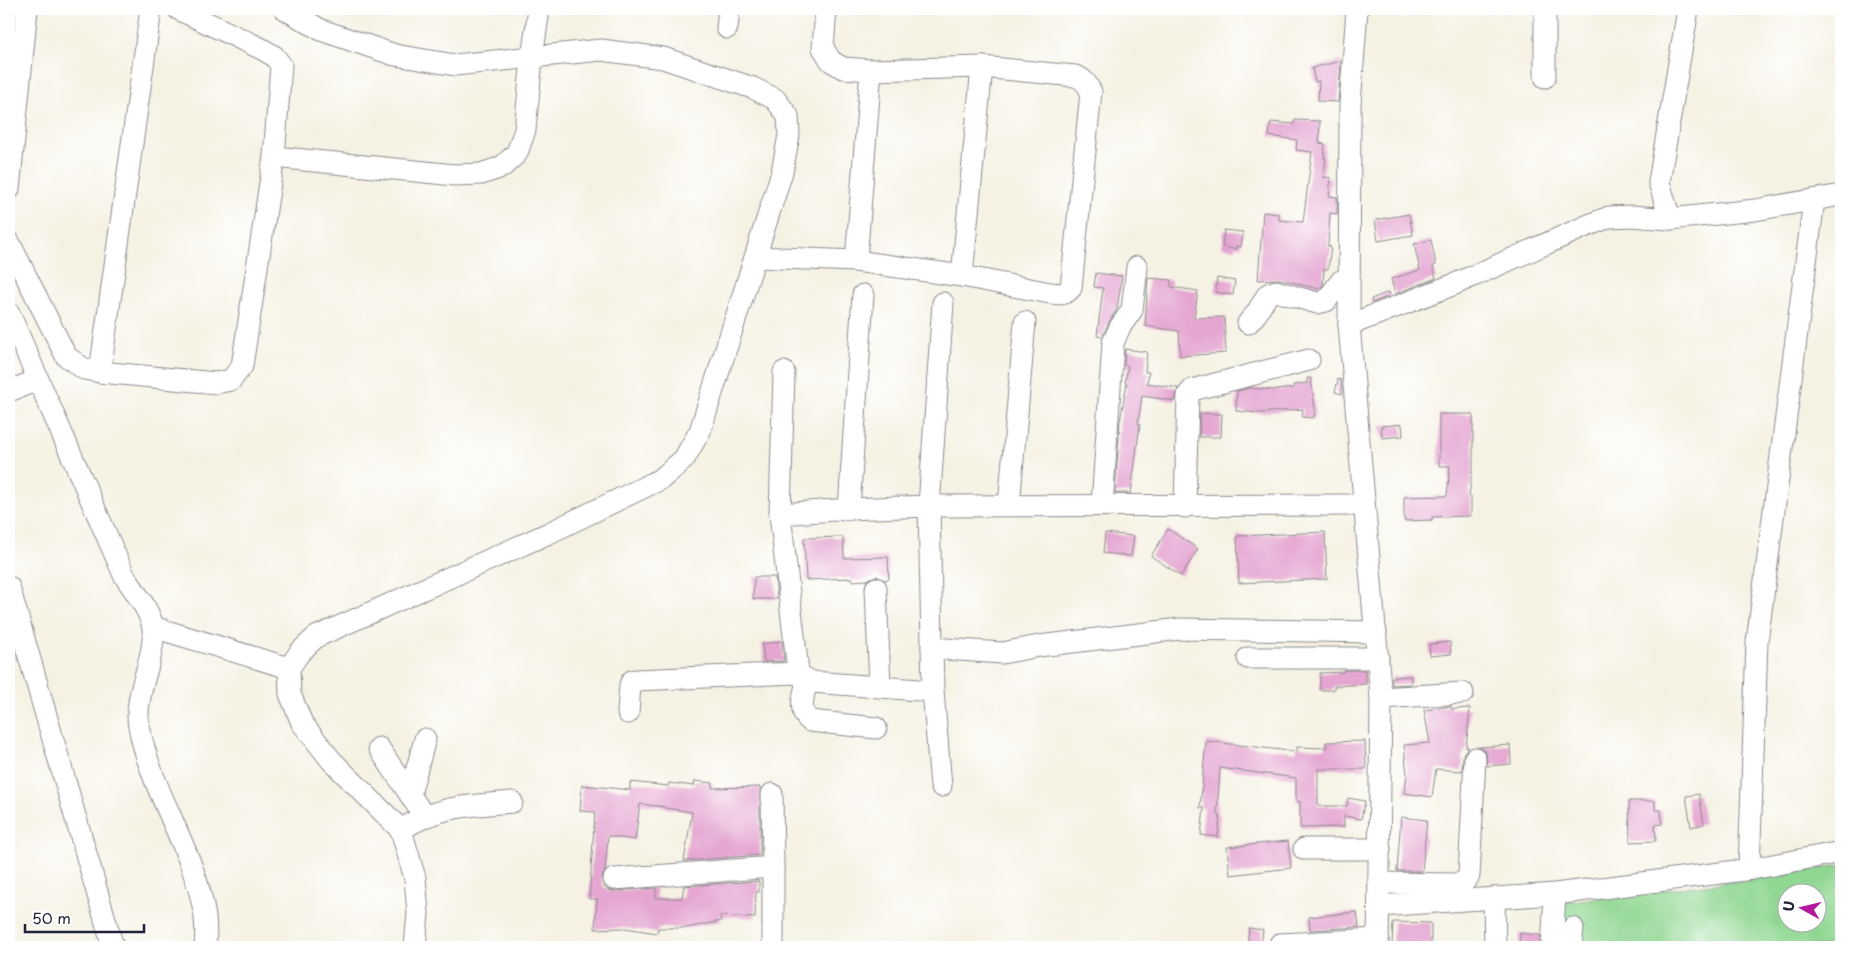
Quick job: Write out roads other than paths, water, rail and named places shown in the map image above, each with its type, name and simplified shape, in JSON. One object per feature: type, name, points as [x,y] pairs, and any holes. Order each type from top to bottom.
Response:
[{"type":"street","points":[[9,190],[27,9]]},
{"type":"street","points":[[100,372],[150,9]]},
{"type":"street","points":[[9,242],[66,356],[84,369],[216,383],[231,380],[242,366],[274,158],[281,65],[274,56],[262,49],[178,9]]},
{"type":"street","points":[[286,9],[321,30],[395,55],[455,65],[601,50],[663,58],[753,88],[775,99],[788,116],[789,135],[782,172],[700,431],[684,459],[661,479],[549,533],[316,637],[300,652],[289,668],[290,694],[302,723],[331,760],[401,830],[415,878],[418,913],[415,947]]},
{"type":"street","points":[[274,158],[456,175],[480,174],[502,167],[516,153],[525,130],[539,9]]},
{"type":"street","points":[[756,256],[856,261],[962,276],[1050,294],[1062,294],[1068,292],[1071,288],[1091,92],[1082,78],[982,67],[871,70],[844,68],[831,61],[823,48],[826,9]]},
{"type":"street","points":[[1280,944],[1378,943],[1382,698],[1349,325],[1348,281],[1350,105],[1357,9]]},
{"type":"street","points":[[1544,9],[1545,76]]},
{"type":"street","points":[[1670,219],[1659,182],[1688,9]]},
{"type":"street","points":[[962,276],[982,67]]},
{"type":"street","points":[[856,261],[871,70]]},
{"type":"street","points":[[1349,325],[1455,284],[1584,226],[1609,217],[1632,216],[1670,219],[1755,210],[1841,195]]},
{"type":"street","points":[[1749,869],[1757,642],[1814,200]]},
{"type":"street","points":[[1102,505],[1113,343],[1120,327],[1132,310],[1137,267]]},
{"type":"street","points":[[1248,323],[1252,320],[1268,294],[1276,291],[1317,303],[1326,301],[1341,281],[1348,281]]},
{"type":"street","points":[[849,509],[863,295]]},
{"type":"street","points":[[941,786],[933,691],[928,506],[943,303]]},
{"type":"street","points":[[9,313],[124,575],[148,613],[153,640],[139,703],[139,724],[148,761],[200,893],[205,918],[206,947]]},
{"type":"street","points":[[1009,505],[1024,322]]},
{"type":"street","points":[[1185,506],[1188,395],[1192,390],[1309,360]]},
{"type":"street","points":[[784,372],[780,514],[798,670],[802,677],[803,713],[810,721],[876,728]]},
{"type":"street","points":[[9,391],[38,380]]},
{"type":"street","points":[[780,514],[928,506],[1364,505]]},
{"type":"street","points":[[9,587],[113,947]]},
{"type":"street","points":[[876,588],[880,686]]},
{"type":"street","points":[[152,627],[289,668]]},
{"type":"street","points":[[932,648],[1002,653],[1039,646],[1180,629],[1376,632]]},
{"type":"street","points":[[1248,658],[1378,658]]},
{"type":"street","points":[[628,713],[630,685],[632,681],[636,680],[802,677],[933,691]]},
{"type":"street","points":[[1382,698],[1463,693]]},
{"type":"street","points":[[410,794],[426,739]]},
{"type":"street","points":[[379,748],[424,816]]},
{"type":"street","points":[[1379,883],[1456,884],[1464,882],[1469,876],[1474,758]]},
{"type":"street","points":[[772,794],[773,947]]},
{"type":"street","points":[[401,830],[438,810],[512,802]]},
{"type":"street","points":[[1304,849],[1380,849]]},
{"type":"street","points":[[1379,906],[1555,894],[1749,869],[1841,852]]},
{"type":"street","points":[[614,879],[773,867]]},
{"type":"street","points":[[1552,947],[1555,894]]},
{"type":"street","points":[[1494,898],[1495,947]]}]
